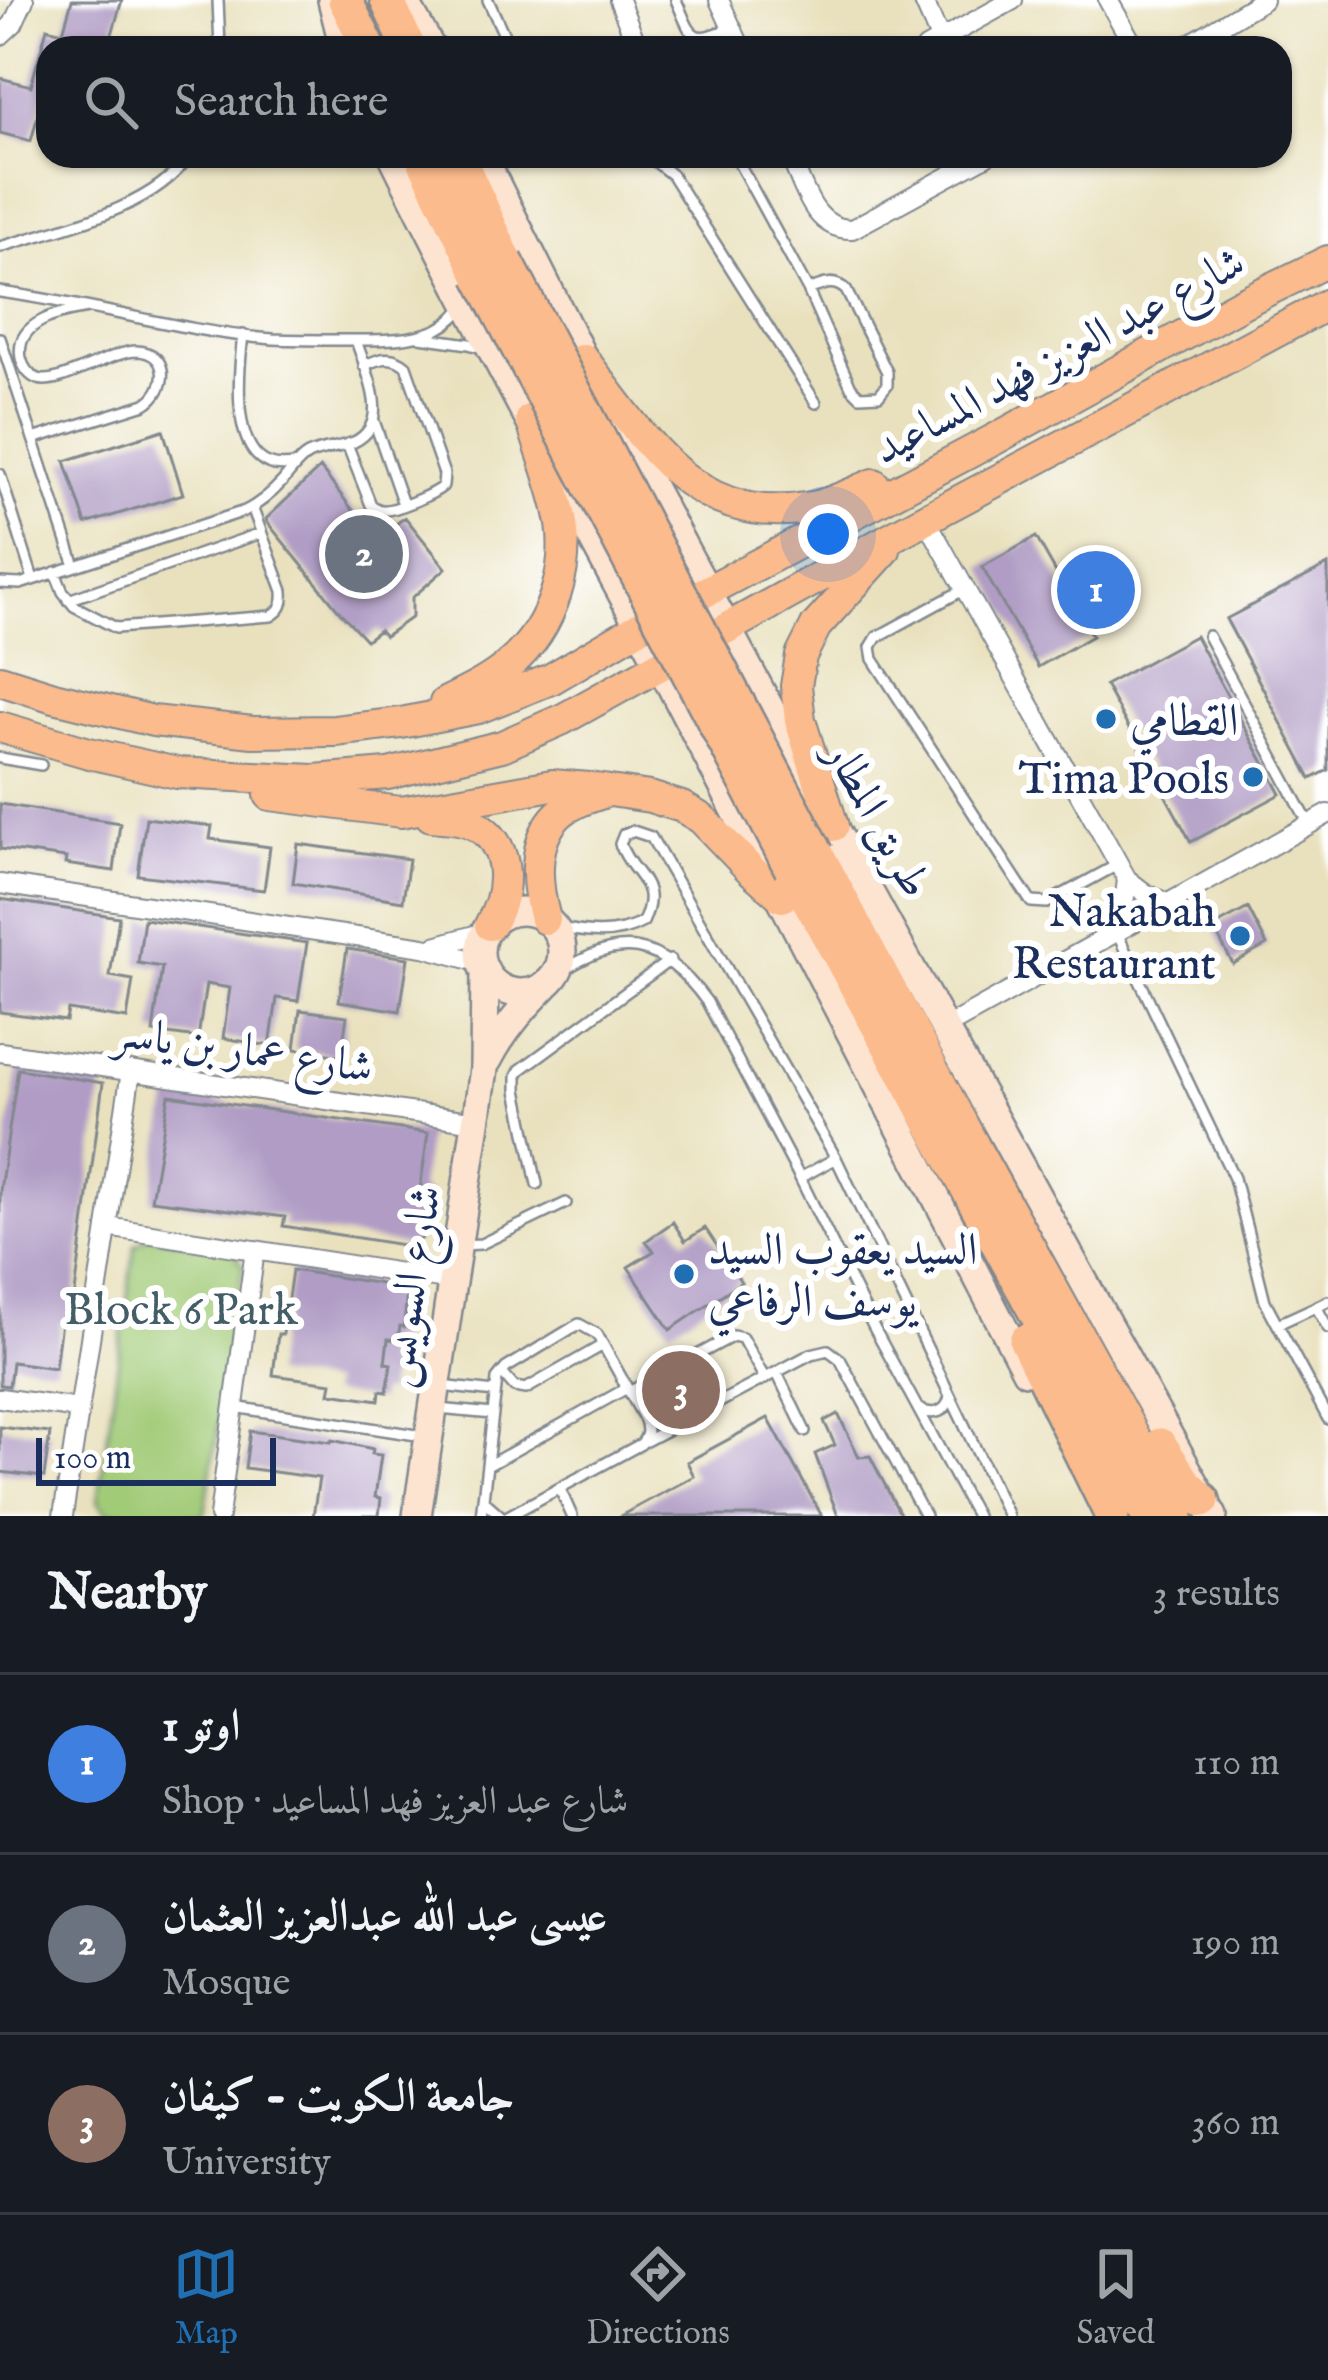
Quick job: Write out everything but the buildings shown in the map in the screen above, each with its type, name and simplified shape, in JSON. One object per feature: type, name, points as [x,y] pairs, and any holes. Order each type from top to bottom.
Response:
[{"type":"highway","points":[[345,0],[363,36]]},
{"type":"highway","points":[[387,0],[404,36]]},
{"type":"highway","name":"طريق المطار","points":[[428,168],[484,280],[806,861],[1148,1516]]},
{"type":"highway","name":"طريق المطار","points":[[461,168],[484,280]]},
{"type":"highway","points":[[959,1150],[944,1170],[949,1186],[1107,1516]]},
{"type":"highway","name":"طريق المطار","points":[[959,1150],[1198,1511]]},
{"type":"main road","points":[[332,0],[341,36]]},
{"type":"main road","points":[[404,0],[424,36]]},
{"type":"main road","name":"طريق المطار","points":[[402,168],[484,280],[493,352],[706,754],[806,861],[946,1027],[1198,1511]]},
{"type":"main road","name":"طريق المطار","points":[[488,168],[779,728],[806,861],[860,1057],[1107,1516]]},
{"type":"main road","name":"شارع عبد العزيز فهد المساعيد","points":[[401,724],[478,708],[551,679],[707,590],[1328,261]]},
{"type":"main road","points":[[1286,284],[1282,291],[1289,313],[1317,311]]},
{"type":"main road","name":"شارع عبد العزيز فهد المساعيد","points":[[177,773],[359,778],[521,739],[1317,311]]},
{"type":"main road","points":[[584,359],[658,455],[692,486],[729,503],[770,511],[815,506],[998,437]]},
{"type":"main road","points":[[0,680],[153,721],[253,732],[401,724],[474,689],[530,644],[550,611],[561,576],[560,511],[530,418]]},
{"type":"main road","points":[[595,544],[608,551],[636,550],[656,531],[660,503]]},
{"type":"main road","points":[[401,812],[552,785],[610,790],[650,797],[806,861],[796,686],[801,656],[816,626],[912,526]]},
{"type":"main road","points":[[706,754],[722,728],[735,721],[766,720],[779,728]]},
{"type":"main road","points":[[0,727],[242,791],[459,819],[480,827],[500,854],[505,882],[502,903],[480,947],[483,967],[499,986],[514,992],[536,990],[551,980],[562,957],[559,935],[538,892],[538,866],[550,825],[571,806],[610,790]]},
{"type":"main road","points":[[488,929],[516,911],[549,922]]},
{"type":"main road","name":"شارع السويس","points":[[417,1516],[484,1069],[483,967]]},
{"type":"main road","name":"شارع السويس","points":[[484,1069],[500,1036],[551,980]]},
{"type":"street","points":[[0,36],[13,24],[24,0]]},
{"type":"street","points":[[619,0],[633,36]]},
{"type":"street","points":[[719,0],[735,36]]},
{"type":"street","points":[[922,0],[931,36]]},
{"type":"street","points":[[948,36],[1013,0]]},
{"type":"street","points":[[1108,0],[1128,36]]},
{"type":"street","points":[[1203,36],[1263,0]]},
{"type":"street","points":[[796,168],[818,214],[839,229],[852,229],[964,168]]},
{"type":"street","points":[[912,526],[965,589],[1123,872],[1145,893],[1166,903]]},
{"type":"street","points":[[946,1027],[1328,814]]},
{"type":"street","points":[[1116,931],[1124,905],[1123,872]]},
{"type":"street","points":[[0,884],[424,947],[483,967]]},
{"type":"street","points":[[424,947],[488,929]]},
{"type":"street","name":"شارع عمار بن ياسر","points":[[0,1052],[476,1122]]},
{"type":"street","points":[[63,1516],[131,1071]]},
{"type":"street","points":[[107,1227],[452,1281]]},
{"type":"street","points":[[219,1516],[255,1250]]},
{"type":"street","points":[[0,1397],[80,1409]]},
{"type":"lane","points":[[218,0],[220,36]]},
{"type":"lane","points":[[488,0],[504,36]]},
{"type":"lane","points":[[676,0],[695,36]]},
{"type":"lane","points":[[713,36],[731,28]]},
{"type":"lane","points":[[0,247],[143,199],[181,168]]},
{"type":"lane","points":[[663,168],[672,175],[816,404]]},
{"type":"lane","points":[[742,168],[808,290],[851,387],[860,396],[879,395],[887,385],[887,372],[846,290],[829,282],[808,290]]},
{"type":"lane","points":[[415,336],[456,317],[484,280]]},
{"type":"lane","points":[[0,292],[273,339],[415,336],[493,352]]},
{"type":"lane","points":[[33,439],[145,404],[162,388],[159,364],[140,351],[48,380],[28,373],[21,346],[30,330],[52,314],[93,307]]},
{"type":"lane","points":[[243,334],[238,410],[254,455],[266,465],[297,464]]},
{"type":"lane","points":[[0,338],[75,566]]},
{"type":"lane","points":[[0,583],[20,584],[252,507],[308,455],[356,441],[374,421],[376,407],[356,340]]},
{"type":"lane","points":[[346,444],[371,505],[381,510],[442,488],[444,474],[406,367],[399,360],[385,358],[364,366]]},
{"type":"lane","points":[[374,421],[403,504]]},
{"type":"lane","points":[[0,474],[33,580]]},
{"type":"lane","points":[[55,572],[74,606],[116,628],[271,616],[284,602],[283,591],[252,507]]},
{"type":"lane","points":[[68,600],[261,532]]},
{"type":"lane","points":[[965,589],[877,637],[871,647],[873,659],[1031,902],[1042,905],[1123,872]]},
{"type":"lane","points":[[1208,636],[1309,824]]},
{"type":"lane","points":[[0,758],[41,766]]},
{"type":"lane","points":[[549,922],[585,934],[643,922],[651,900],[648,886],[626,862],[620,844],[624,834],[632,831],[651,836],[836,1158],[1008,1516]]},
{"type":"lane","points":[[1116,931],[1234,1178],[1265,1301],[1328,1419]]},
{"type":"lane","points":[[551,980],[593,954],[623,948],[647,950],[670,960],[689,978],[800,1178],[873,1326],[976,1516]]},
{"type":"lane","points":[[537,1184],[517,1090],[520,1070],[670,960]]},
{"type":"lane","points":[[800,1178],[836,1158]]},
{"type":"lane","points":[[457,1246],[481,1244],[566,1203]]},
{"type":"lane","points":[[1278,1324],[1328,1301]]},
{"type":"lane","points":[[1317,1308],[1328,1328]]},
{"type":"lane","points":[[482,1516],[497,1379],[579,1324],[597,1334],[628,1390],[647,1428],[641,1444]]},
{"type":"lane","points":[[487,1466],[733,1336],[746,1342],[765,1379]]},
{"type":"lane","points":[[502,1372],[514,1387],[526,1389],[603,1345]]},
{"type":"lane","points":[[483,1500],[504,1516],[828,1350],[835,1352],[925,1516]]},
{"type":"lane","points":[[776,1373],[806,1431]]},
{"type":"lane","points":[[432,1410],[495,1392]]},
{"type":"lane","points":[[919,1409],[939,1412],[950,1395]]},
{"type":"lane","points":[[234,1407],[493,1414]]},
{"type":"lane","points":[[560,1489],[572,1516]]},
{"type":"green space","name":"Block 6 Park","points":[[150,1236],[233,1250],[243,1267],[201,1516],[107,1512],[98,1501],[135,1245]]},
{"type":"place","name":"عيسى عبد الله عبدالعزيز العثمان","points":[[364,554]]},
{"type":"place","name":"اوتو 1","points":[[1096,590]]},
{"type":"place","name":"القطامي","points":[[1106,719]]},
{"type":"place","name":"Tima Pools","points":[[1253,777]]},
{"type":"place","name":"Nakabah Restaurant","points":[[1240,936]]},
{"type":"place","name":"السيد يعقوب السيد يوسف الرفاعي","points":[[684,1274]]},
{"type":"place","name":"جامعة الكويت - كيفان","points":[[681,1390]]}]
